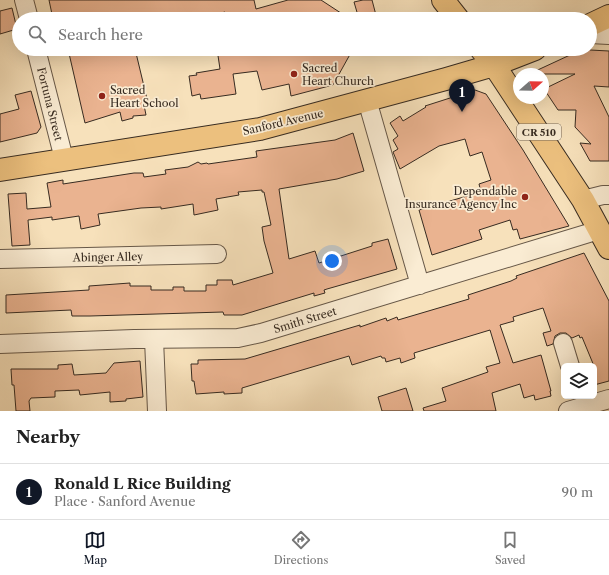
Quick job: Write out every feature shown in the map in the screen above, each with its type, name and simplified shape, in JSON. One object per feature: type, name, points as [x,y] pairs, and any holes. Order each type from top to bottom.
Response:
[{"type":"main road","points":[[443,0],[452,12]]},
{"type":"main road","points":[[597,22],[609,16]]},
{"type":"main road","name":"Sanford Avenue","points":[[0,170],[260,129],[367,100],[488,57]]},
{"type":"main road","name":"CR 510","points":[[488,57],[583,200],[604,239]]},
{"type":"street","points":[[24,0],[27,12]]},
{"type":"street","points":[[597,34],[609,35]]},
{"type":"street","name":"Fortuna Street","points":[[38,56],[64,159]]},
{"type":"street","points":[[367,100],[420,285]]},
{"type":"street","points":[[583,200],[609,195]]},
{"type":"street","name":"Smith Street","points":[[0,344],[238,338],[261,333],[420,285],[604,239]]},
{"type":"street","name":"Abinger Alley","points":[[0,259],[217,254]]},
{"type":"street","points":[[154,339],[157,411]]},
{"type":"street","points":[[563,343],[569,363]]},
{"type":"street","points":[[577,404],[609,399]]},
{"type":"building","points":[[49,0],[254,0],[256,9],[288,0],[321,0],[339,12],[225,12],[52,12]]},
{"type":"building","points":[[372,0],[375,12],[357,12],[354,2]]},
{"type":"building","points":[[12,8],[13,12],[12,30],[0,34],[0,11]]},
{"type":"building","points":[[597,50],[609,51],[609,87],[594,86],[609,117],[609,161],[590,161],[580,143],[591,144],[575,127],[576,110],[558,110],[549,96],[549,87],[575,74],[549,74],[549,68],[542,68],[568,56],[597,56]]},
{"type":"building","points":[[70,56],[137,56],[148,103],[144,105],[146,115],[133,116],[133,118],[122,121],[120,112],[85,123]]},
{"type":"building","name":"Sacred Heart Church","points":[[218,56],[349,56],[333,85],[291,96],[289,84],[262,90],[257,71],[233,74],[236,94],[201,99],[200,94],[192,96],[189,76],[197,75],[196,73],[220,69]]},
{"type":"building","points":[[475,90],[486,94],[523,150],[569,226],[520,239],[517,229],[513,230],[510,220],[479,230],[482,239],[432,255],[419,210],[481,192],[479,184],[491,180],[482,152],[470,156],[465,139],[439,146],[400,169],[393,152],[398,149],[393,140],[398,136],[390,123],[400,116],[403,121],[426,107],[425,106]]},
{"type":"building","points":[[31,91],[41,127],[37,133],[0,142],[0,114],[19,109],[15,95]]},
{"type":"building","points":[[353,133],[364,171],[337,179],[279,189],[289,259],[315,251],[319,263],[372,246],[372,243],[388,239],[397,269],[324,290],[325,293],[314,296],[314,293],[242,315],[224,315],[223,312],[72,316],[71,310],[6,313],[6,295],[89,290],[89,286],[130,283],[130,286],[151,286],[151,290],[173,290],[173,287],[184,287],[184,291],[206,291],[206,285],[217,285],[217,280],[232,280],[233,285],[273,273],[264,241],[262,227],[271,225],[264,192],[262,192],[262,190],[238,192],[239,195],[216,199],[218,210],[194,215],[193,204],[161,209],[161,207],[141,208],[98,214],[100,225],[81,229],[79,216],[52,220],[52,217],[28,220],[30,245],[12,246],[8,194],[26,193],[27,209],[51,207],[47,183],[63,180],[63,184],[134,173],[143,173],[144,177],[166,174],[165,170],[188,167],[198,162],[201,164],[208,164],[257,157],[256,151],[335,140]]},
{"type":"building","points":[[584,253],[609,301],[609,381],[597,384],[597,363],[593,363],[582,337],[580,338],[579,335],[572,338],[566,333],[560,333],[555,336],[553,344],[547,346],[543,333],[551,331],[543,308],[513,317],[514,321],[500,325],[513,363],[541,355],[551,396],[535,400],[534,395],[524,398],[520,384],[492,393],[496,411],[424,411],[423,408],[446,401],[442,388],[488,372],[486,367],[500,363],[490,330],[414,353],[415,358],[401,363],[400,358],[386,362],[385,358],[382,358],[381,356],[352,365],[349,356],[242,388],[242,393],[224,394],[224,392],[196,394],[194,381],[192,381],[191,364],[198,364],[198,360],[245,359],[360,325],[360,327],[386,318],[387,321],[397,317],[398,320],[469,299],[468,295],[511,281],[517,278],[516,276]]},
{"type":"building","points":[[140,361],[143,397],[126,399],[126,401],[110,402],[110,392],[80,395],[79,390],[55,391],[55,397],[31,398],[29,401],[30,411],[16,411],[11,369],[58,369],[58,365],[72,364],[74,375],[106,373],[114,363]]},
{"type":"building","points":[[406,388],[413,411],[382,411],[378,397]]},
{"type":"place","name":"Sacred Heart Church","points":[[294,74]]},
{"type":"place","name":"Sacred Heart School","points":[[102,96]]},
{"type":"place","name":"Ronald L Rice Building","points":[[462,112]]},
{"type":"place","name":"Dependable Insurance Agency Inc","points":[[525,197]]}]
